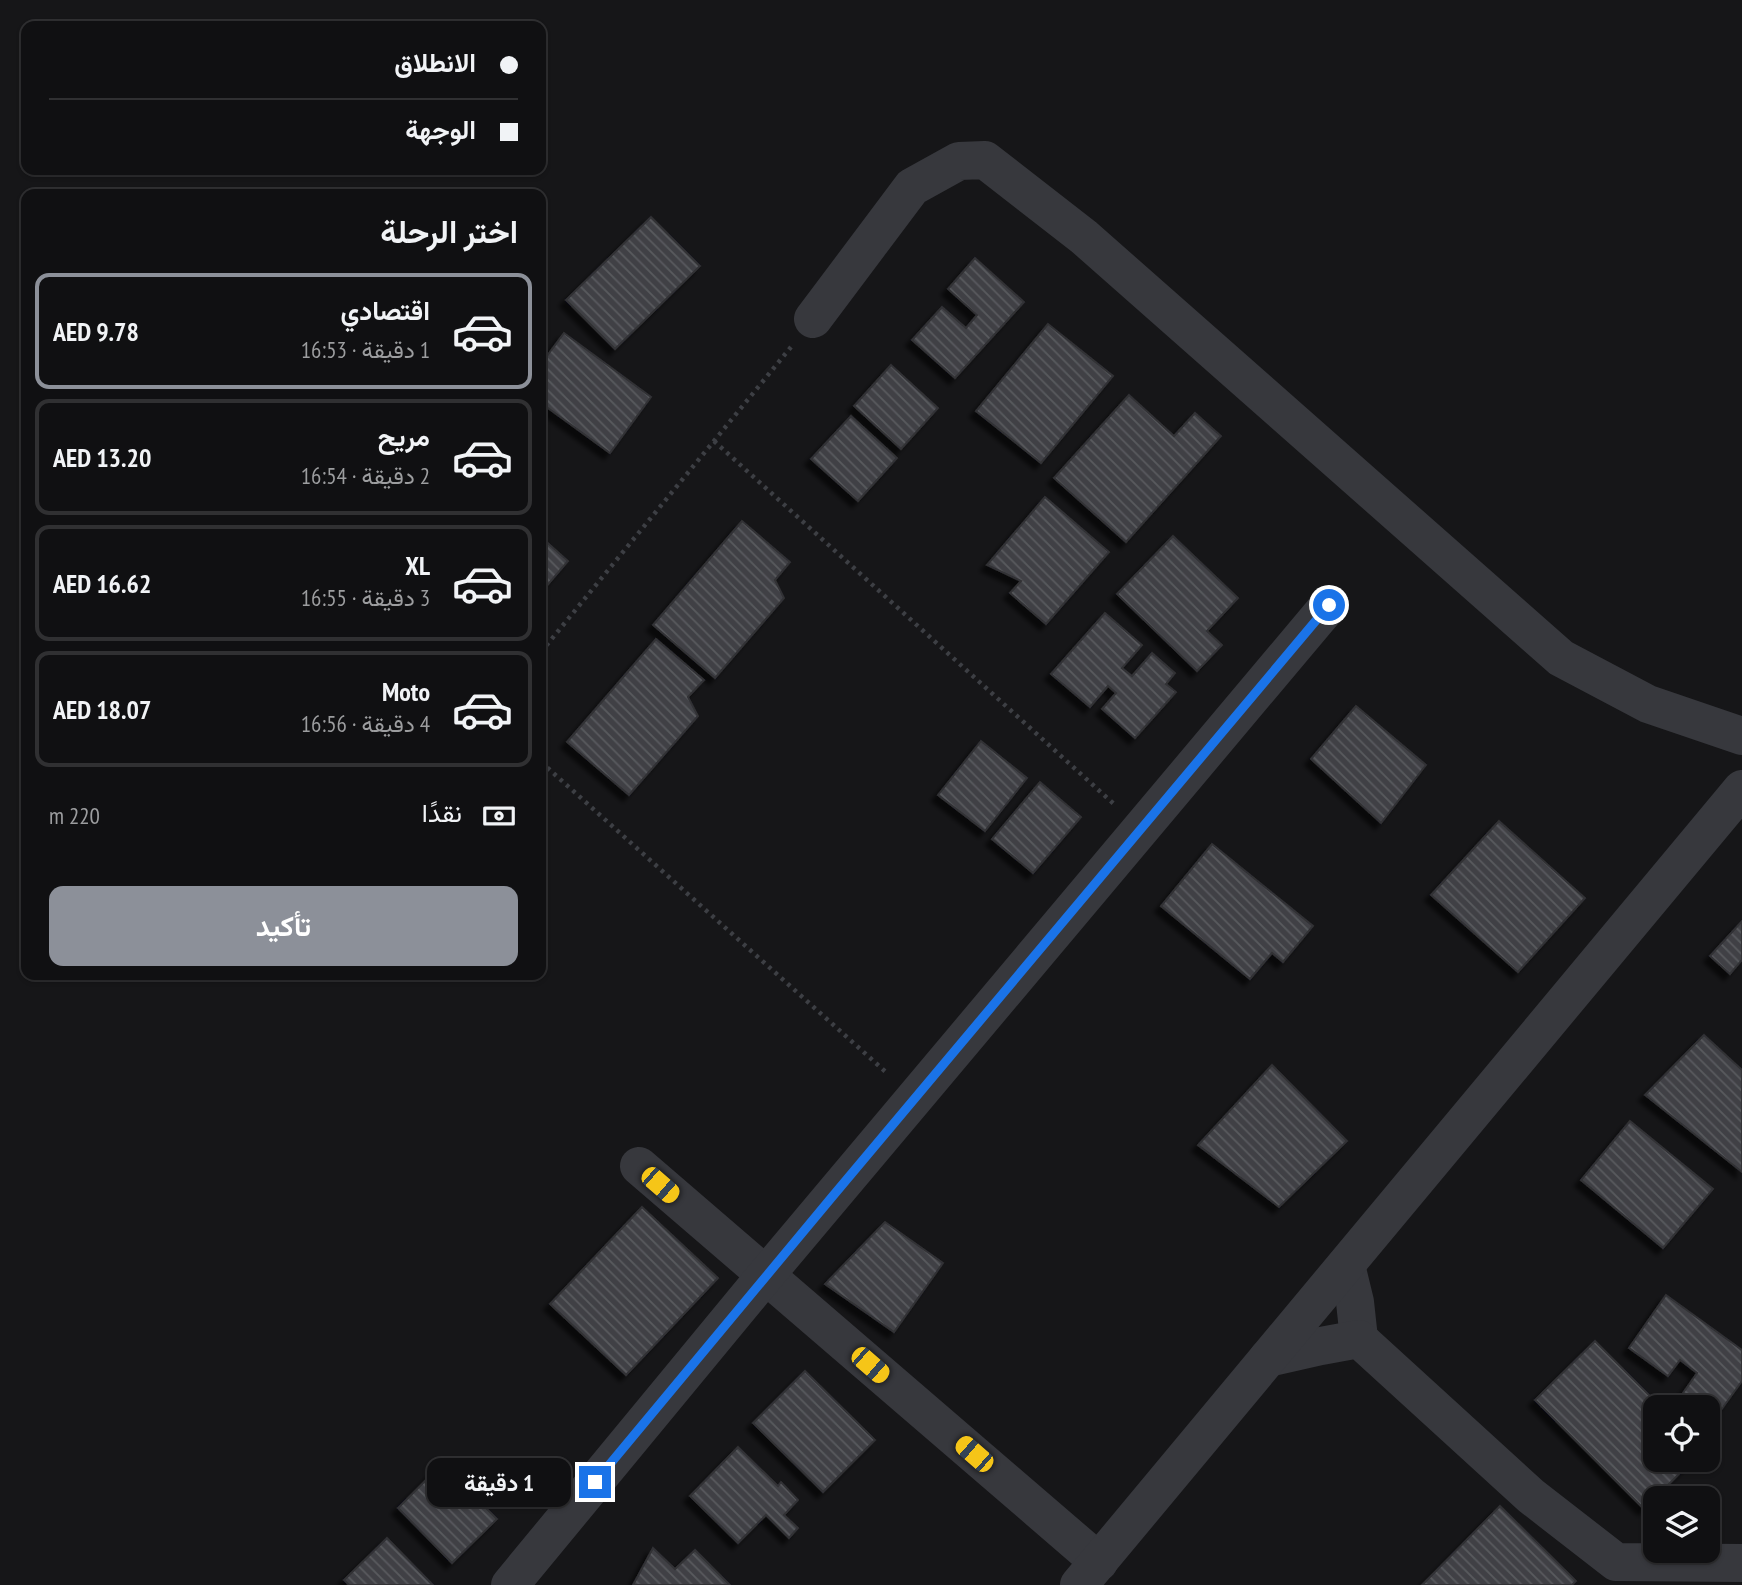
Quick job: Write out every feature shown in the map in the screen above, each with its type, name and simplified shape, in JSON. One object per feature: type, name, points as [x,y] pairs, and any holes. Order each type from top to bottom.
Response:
[{"type":"street","points":[[813,319],[912,187],[959,161],[985,160],[1084,237],[1560,658],[1648,704],[1742,736]]},
{"type":"street","points":[[510,1585],[765,1276],[1329,605]]},
{"type":"street","points":[[639,1166],[765,1276],[1089,1573],[1742,789]]},
{"type":"street","points":[[1346,1265],[1355,1302],[1359,1339],[1531,1496],[1616,1562],[1742,1563]]},
{"type":"street","points":[[1268,1358],[1359,1339]]},
{"type":"path","points":[[546,646],[813,319]]},
{"type":"path","points":[[714,441],[1141,829]]},
{"type":"path","points":[[546,767],[914,1098]]},
{"type":"building","points":[[651,217],[700,266],[615,349],[566,300]]},
{"type":"building","points":[[975,258],[1024,302],[955,378],[912,340],[942,307],[966,328],[977,315],[948,289]]},
{"type":"building","points":[[1048,324],[1113,376],[1041,463],[976,411]]},
{"type":"building","points":[[564,333],[651,397],[610,453],[546,407],[546,357]]},
{"type":"building","points":[[891,365],[938,408],[901,449],[854,406]]},
{"type":"building","points":[[1129,395],[1174,436],[1195,413],[1221,436],[1126,542],[1054,478]]},
{"type":"building","points":[[851,416],[897,458],[858,501],[811,459]]},
{"type":"building","points":[[1045,497],[1109,552],[1046,624],[1010,593],[1021,581],[987,565]]},
{"type":"building","points":[[742,521],[790,562],[775,580],[784,598],[715,678],[653,625]]},
{"type":"building","points":[[1173,536],[1238,598],[1207,631],[1222,645],[1197,671],[1117,594]]},
{"type":"building","points":[[546,541],[568,561],[546,587]]},
{"type":"building","points":[[1105,613],[1142,645],[1122,668],[1132,676],[1152,653],[1175,673],[1166,684],[1176,692],[1135,738],[1102,709],[1116,693],[1108,686],[1090,707],[1051,674]]},
{"type":"building","points":[[656,639],[704,680],[688,697],[698,716],[629,795],[567,742]]},
{"type":"building","points":[[1356,706],[1426,765],[1381,823],[1311,759]]},
{"type":"building","points":[[981,741],[1027,778],[985,831],[938,795]]},
{"type":"building","points":[[1040,782],[1081,817],[1033,873],[992,839]]},
{"type":"building","points":[[1499,821],[1585,898],[1518,972],[1431,895]]},
{"type":"building","points":[[1212,844],[1313,926],[1283,962],[1272,953],[1250,979],[1161,906]]},
{"type":"building","points":[[1742,921],[1742,960],[1730,974],[1710,956]]},
{"type":"building","points":[[1704,1035],[1742,1070],[1742,1172],[1645,1095]]},
{"type":"building","points":[[1272,1065],[1347,1141],[1279,1207],[1198,1145]]},
{"type":"building","points":[[1630,1121],[1713,1189],[1663,1248],[1581,1180]]},
{"type":"building","points":[[642,1207],[718,1278],[626,1375],[550,1304]]},
{"type":"building","points":[[885,1222],[943,1263],[894,1332],[825,1284]]},
{"type":"building","points":[[1666,1295],[1742,1350],[1742,1381],[1720,1411],[1720,1395],[1683,1393],[1697,1373],[1680,1360],[1668,1376],[1629,1348]]},
{"type":"building","points":[[1595,1341],[1649,1395],[1643,1395],[1643,1472],[1681,1472],[1667,1486],[1643,1486],[1643,1508],[1535,1400]]},
{"type":"building","points":[[805,1371],[875,1440],[823,1492],[753,1423]]},
{"type":"building","points":[[738,1447],[778,1486],[781,1482],[798,1500],[784,1515],[798,1528],[789,1538],[766,1515],[738,1543],[690,1496]]},
{"type":"building","points":[[442,1464],[497,1519],[452,1563],[398,1508]]},
{"type":"building","points":[[1500,1506],[1576,1581],[1572,1585],[1422,1585]]},
{"type":"building","points":[[387,1538],[433,1585],[349,1585],[344,1580]]},
{"type":"building","points":[[653,1548],[675,1569],[695,1550],[730,1585],[633,1585]]},
{"type":"route","points":[[595,1482],[1329,605]]}]
